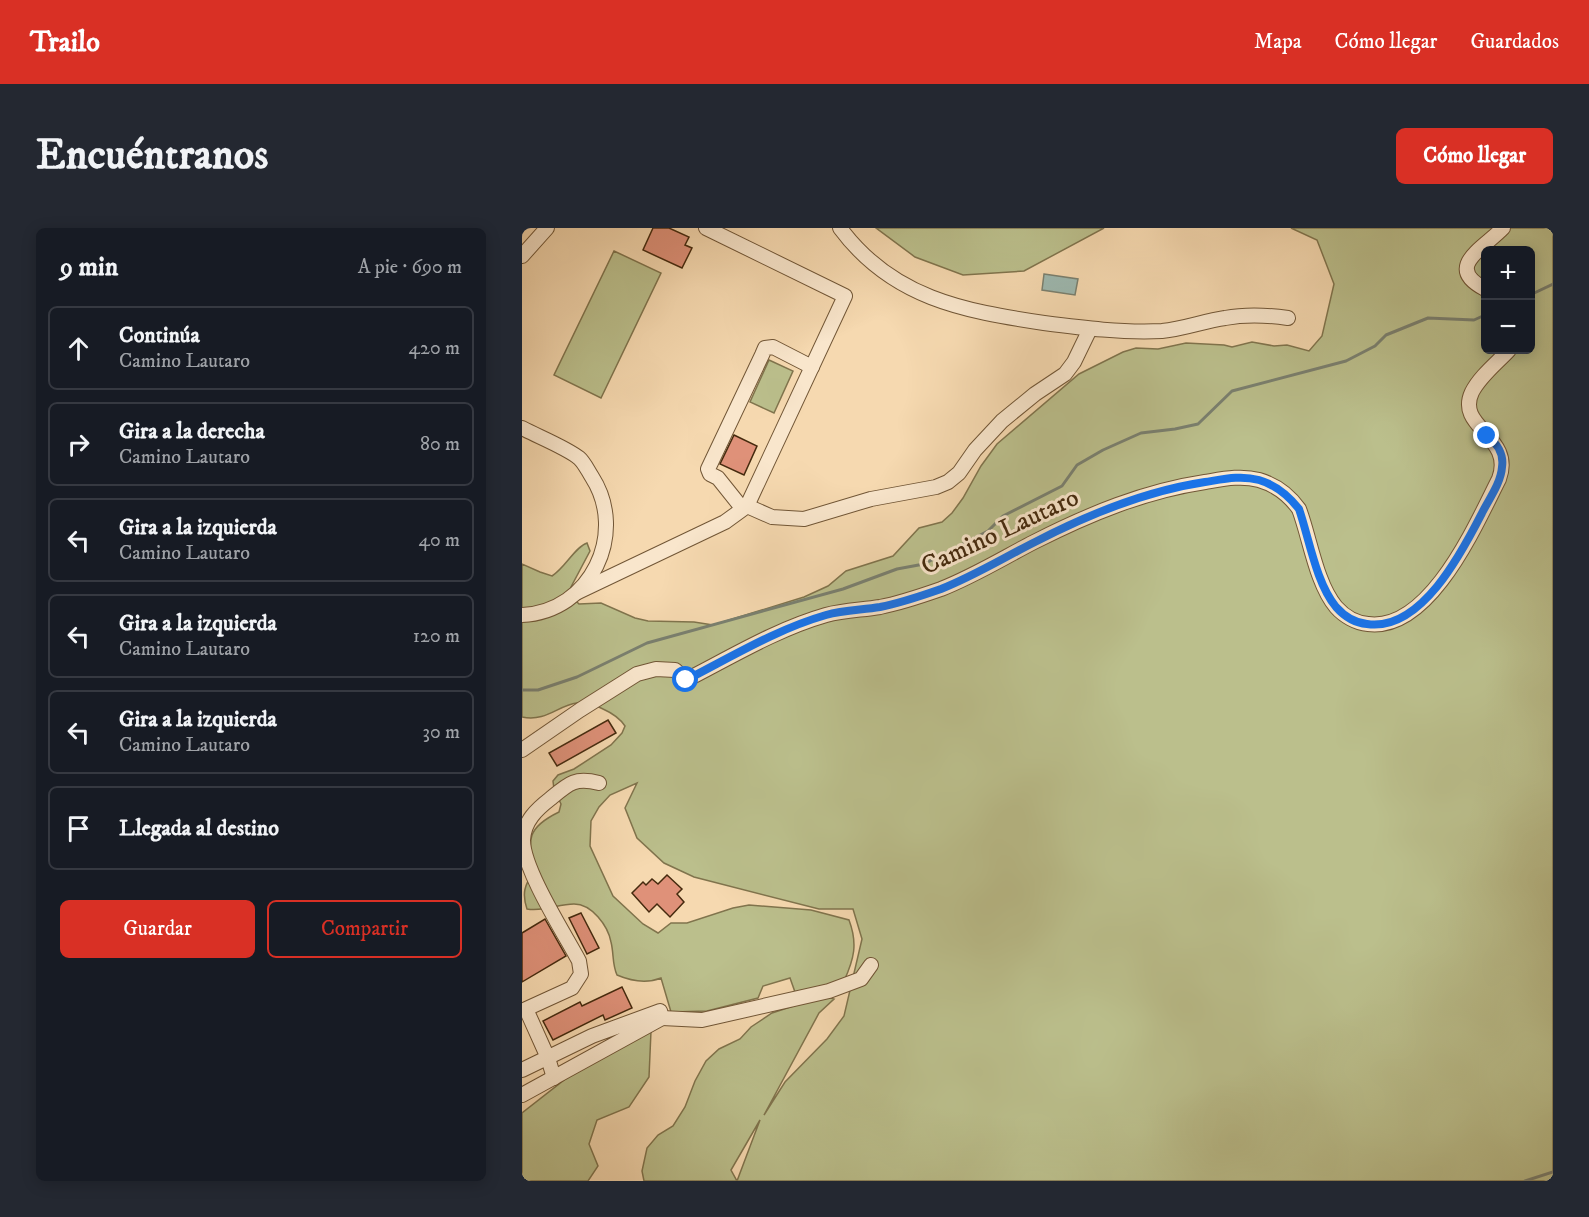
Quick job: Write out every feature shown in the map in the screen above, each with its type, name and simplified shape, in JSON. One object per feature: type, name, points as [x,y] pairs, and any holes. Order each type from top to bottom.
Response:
[{"type":"street","points":[[522,256],[547,228]]},
{"type":"street","points":[[522,615],[549,610],[578,592],[725,522],[745,507],[812,367],[845,296],[706,228]]},
{"type":"street","points":[[840,228],[856,248],[881,271],[911,289],[940,302],[983,314],[1090,329],[1156,331],[1242,315],[1288,318]]},
{"type":"street","points":[[1484,246],[1503,228]]},
{"type":"street","points":[[1481,249],[1468,262],[1466,271],[1470,279],[1481,286]]},
{"type":"street","points":[[812,367],[773,347],[765,348],[708,469],[710,474],[718,478],[745,507],[772,518],[804,519],[849,505],[948,483],[1002,421],[1065,374],[1074,362],[1090,329]]},
{"type":"street","name":"Camino Lautaro","points":[[522,750],[637,674],[656,669],[675,670],[686,680],[776,634],[809,621],[845,611],[897,603],[940,589],[1115,505],[1168,489],[1232,477],[1266,482],[1285,493],[1299,509],[1321,579],[1332,602],[1342,613],[1363,624],[1379,625],[1394,621],[1416,607],[1451,568],[1499,479],[1503,466],[1501,454],[1495,442],[1474,420],[1469,402],[1474,388],[1505,354]]},
{"type":"street","points":[[522,428],[580,458],[602,496],[606,519],[605,542],[593,575],[578,592]]},
{"type":"street","points":[[554,1078],[548,1058],[526,1009],[572,988],[581,974],[579,961],[529,868],[523,841],[524,833],[538,809],[569,783],[583,779],[600,783]]},
{"type":"street","points":[[522,1070],[600,1032],[661,1014],[702,1020],[830,991],[861,979],[871,965]]},
{"type":"street","points":[[522,1095],[661,1014]]},
{"type":"green space","points":[[876,228],[1104,228],[1024,271],[963,275],[915,257]]},
{"type":"green space","points":[[1291,228],[1553,228],[1553,1181],[737,1181],[644,1181],[642,1171],[647,1148],[658,1135],[673,1126],[685,1107],[706,1061],[719,1049],[740,1039],[751,1027],[772,1013],[824,996],[834,999],[819,1013],[764,1115],[785,1082],[827,1039],[844,1016],[862,939],[853,909],[819,909],[694,877],[664,863],[637,838],[625,808],[637,783],[610,795],[599,807],[591,821],[590,846],[613,896],[643,924],[658,933],[671,923],[687,923],[749,905],[811,910],[849,920],[854,951],[844,981],[795,992],[790,978],[763,986],[758,998],[707,1011],[671,1012],[661,978],[639,981],[617,975],[609,936],[603,923],[593,912],[574,904],[527,909],[525,890],[534,872],[531,851],[532,836],[540,823],[559,812],[561,804],[553,781],[558,775],[574,769],[611,745],[625,726],[609,712],[590,704],[579,703],[544,716],[522,717],[522,564],[552,576],[578,549],[587,543],[590,551],[571,587],[570,595],[579,604],[601,603],[635,618],[648,621],[694,622],[713,625],[804,597],[828,586],[846,571],[893,556],[919,528],[942,522],[963,498],[981,466],[997,444],[1079,374],[1123,352],[1136,348],[1158,349],[1186,343],[1232,347],[1252,342],[1274,346],[1287,345],[1309,351],[1322,336],[1334,284],[1317,240]],"holes":[[[760,1120],[737,1181],[731,1170]]]},
{"type":"green space","points":[[614,251],[661,273],[601,398],[554,375]]},
{"type":"green space","points":[[769,360],[793,371],[774,413],[750,402]]},
{"type":"green space","points":[[651,1031],[649,1077],[629,1107],[597,1120],[589,1144],[598,1166],[588,1181],[522,1181],[522,1113],[577,1070]]},
{"type":"water","points":[[1044,274],[1078,279],[1075,295],[1042,290]]},
{"type":"building","points":[[653,228],[669,228],[689,237],[685,245],[692,248],[682,268],[643,250]]},
{"type":"building","points":[[734,435],[757,446],[744,475],[720,464]]},
{"type":"building","points":[[608,720],[616,733],[557,766],[549,753]]},
{"type":"building","points":[[667,875],[682,889],[677,894],[684,902],[670,917],[657,904],[649,912],[632,893],[643,882],[646,885],[652,879],[658,884]]},
{"type":"building","points":[[581,913],[599,948],[587,954],[569,918]]},
{"type":"building","points":[[545,919],[566,956],[522,982],[522,933]]},
{"type":"building","points":[[622,987],[632,1008],[605,1020],[603,1015],[553,1040],[543,1021],[580,1002],[582,1006]]},
{"type":"waterway","points":[[1535,293],[1553,284]]},
{"type":"waterway","points":[[522,690],[538,690],[577,677],[647,643],[843,589],[897,569],[924,564],[988,531],[1003,516],[1062,486],[1077,465],[1103,450],[1141,433],[1198,424],[1232,391],[1346,361],[1375,346],[1386,335],[1428,318],[1474,320],[1481,317]]},
{"type":"waterway","points":[[1525,1181],[1553,1172]]},
{"type":"route","points":[[686,680],[792,627],[826,615],[880,607],[940,589],[981,571],[1065,527],[1115,505],[1168,489],[1232,477],[1266,482],[1293,500],[1299,509],[1321,579],[1332,602],[1349,618],[1363,624],[1387,624],[1401,618],[1416,607],[1442,581],[1468,540],[1502,473],[1501,454],[1495,442],[1487,436]]}]
